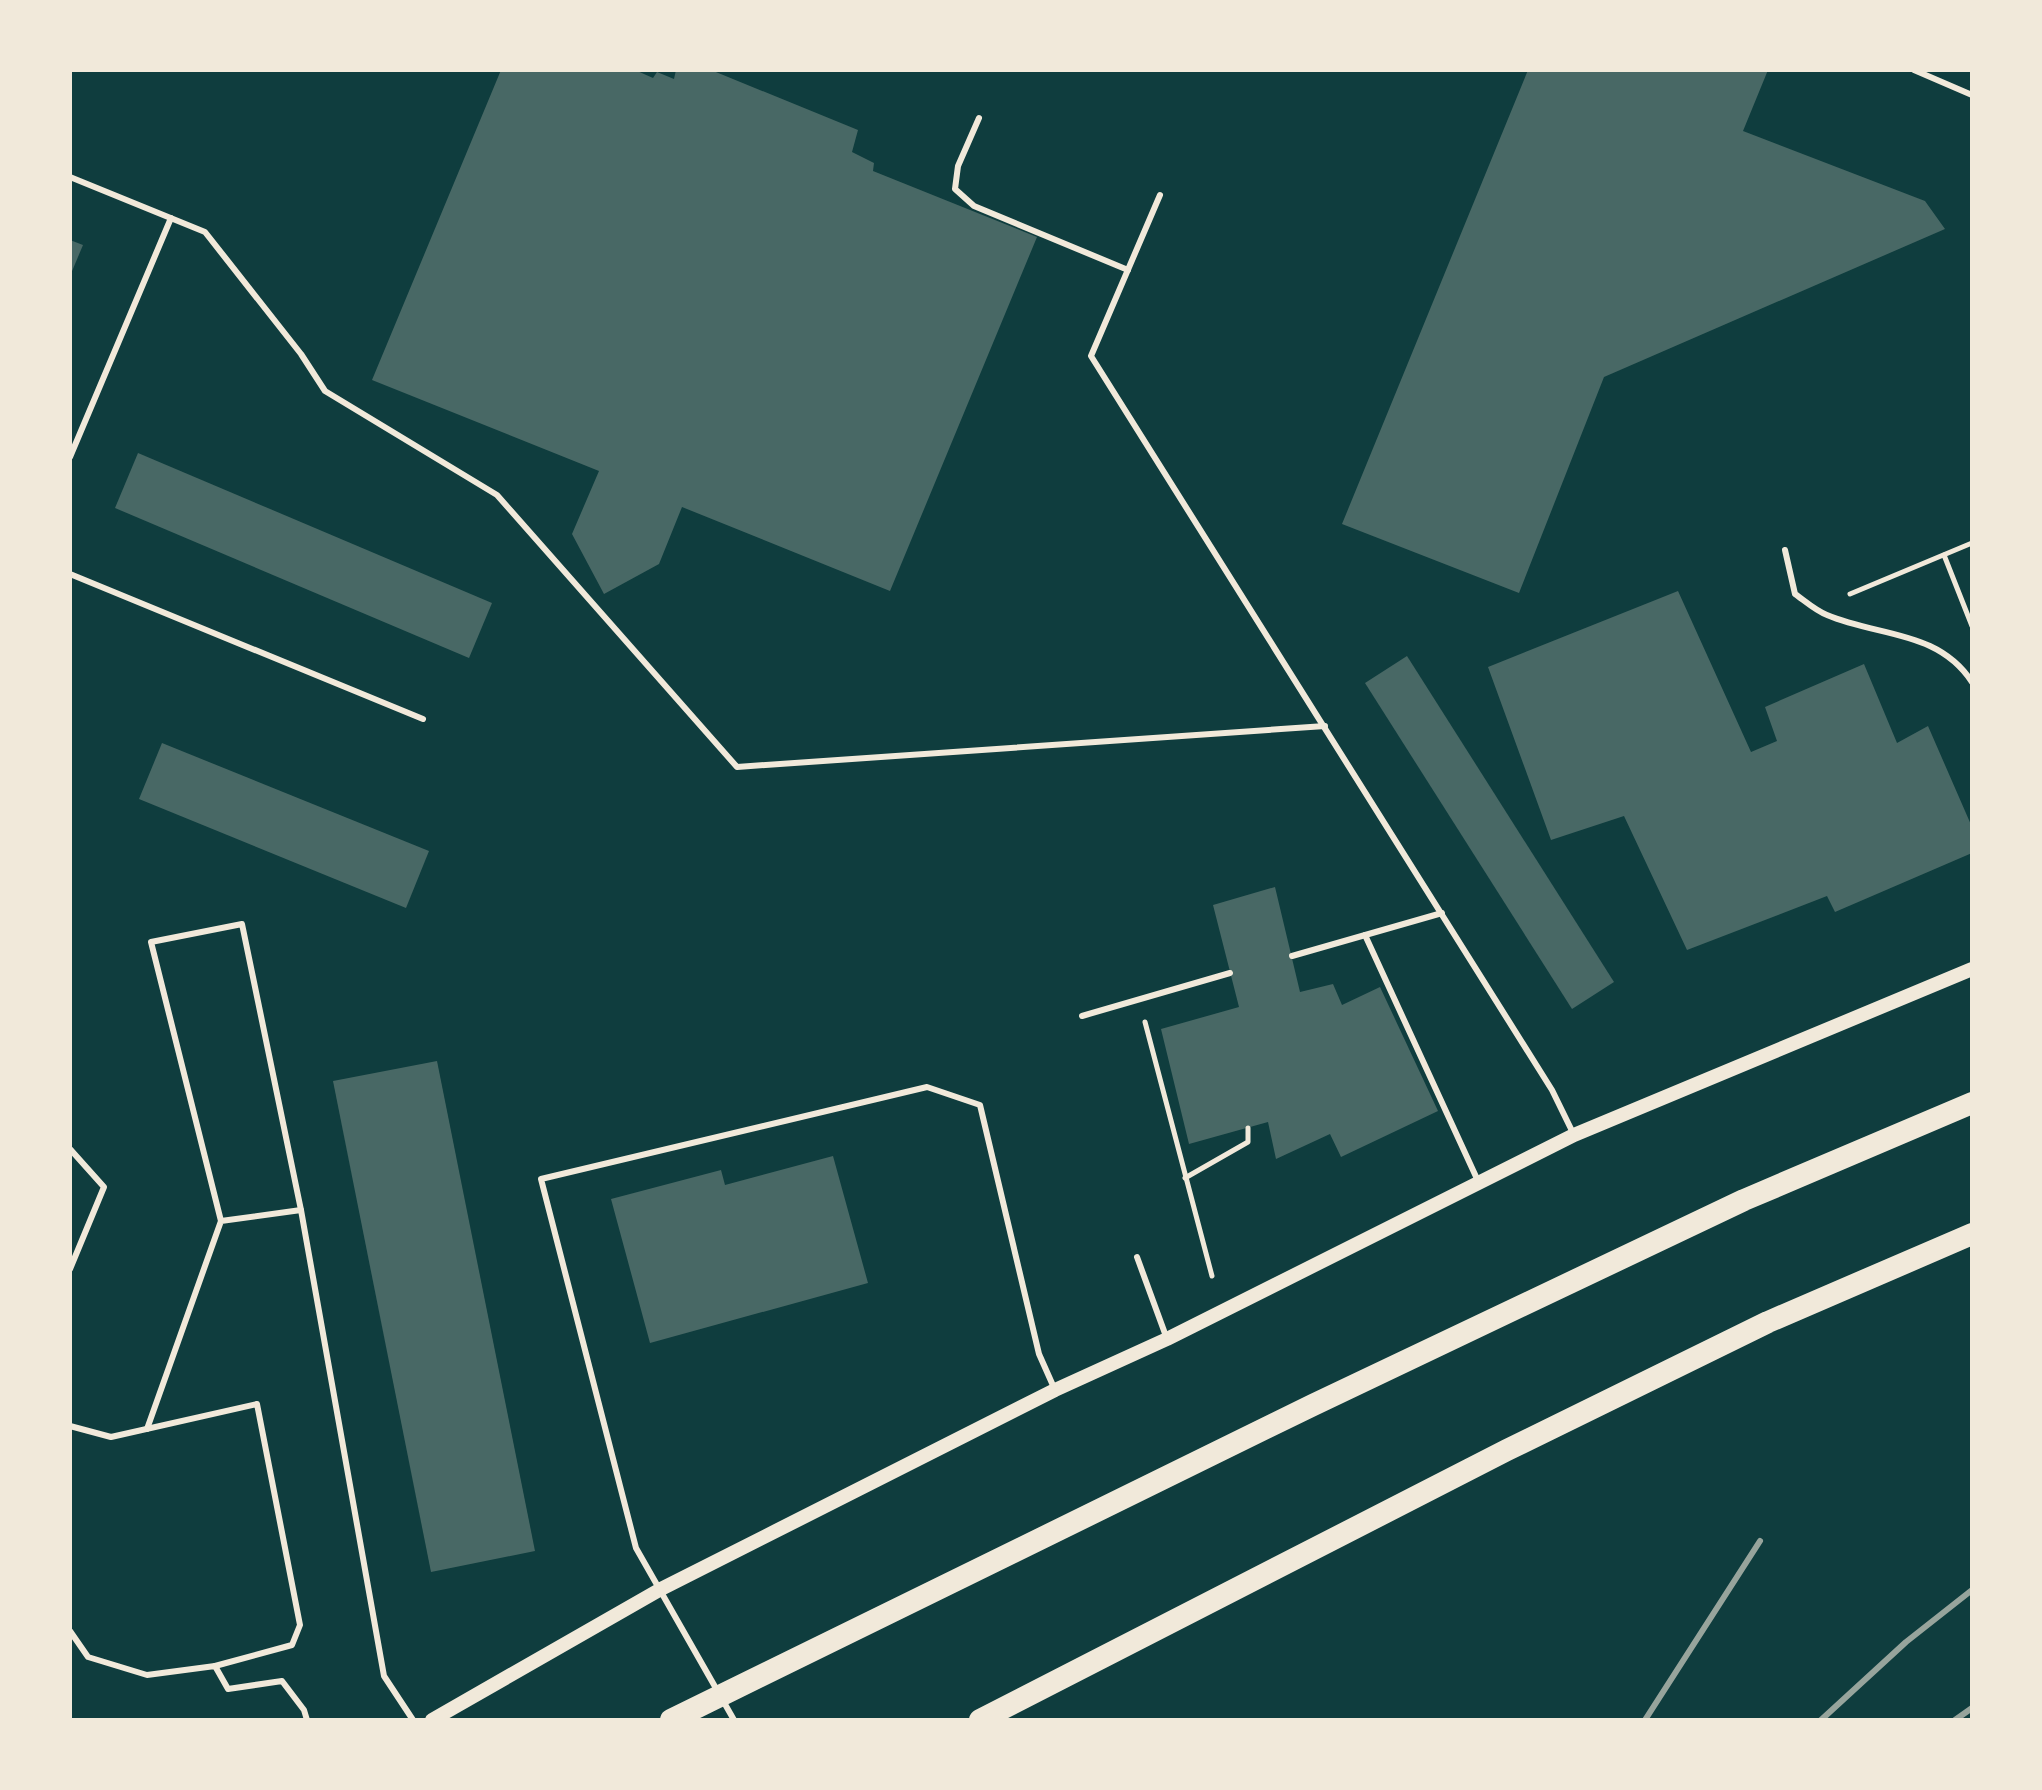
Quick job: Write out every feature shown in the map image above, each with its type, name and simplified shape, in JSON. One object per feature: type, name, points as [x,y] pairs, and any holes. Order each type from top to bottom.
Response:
[{"type":"highway","points":[[671,1720],[1313,1405],[1744,1200],[1972,1103]]},
{"type":"highway","points":[[980,1720],[1507,1450],[1754,1329],[1972,1234]]},
{"type":"street","points":[[432,1720],[661,1589],[1055,1390],[1167,1339],[1574,1135],[1972,969]]},
{"type":"lane","points":[[1914,70],[1972,95]]},
{"type":"lane","points":[[979,118],[958,166],[955,189],[974,206],[1128,270]]},
{"type":"lane","points":[[70,177],[205,232],[301,354],[325,391],[497,495],[737,767],[1325,726]]},
{"type":"lane","points":[[1160,195],[1091,356],[1552,1090],[1574,1135]]},
{"type":"lane","points":[[70,457],[171,218]]},
{"type":"lane","points":[[1785,550],[1795,594],[1825,615],[1937,647],[1959,663],[1972,682]]},
{"type":"lane","points":[[70,574],[423,719]]},
{"type":"lane","points":[[1292,956],[1442,913]]},
{"type":"lane","points":[[147,1429],[221,1221],[151,942],[242,924],[301,1210],[384,1676],[413,1720]]},
{"type":"lane","points":[[1365,935],[1479,1184]]},
{"type":"lane","points":[[1082,1016],[1230,973]]},
{"type":"lane","points":[[734,1720],[636,1548],[541,1179],[927,1087],[980,1105],[1039,1354],[1055,1390]]},
{"type":"lane","points":[[70,1149],[104,1187],[70,1269]]},
{"type":"lane","points":[[221,1221],[301,1210]]},
{"type":"lane","points":[[1137,1257],[1167,1339]]},
{"type":"lane","points":[[70,1426],[111,1437],[257,1404],[300,1625],[292,1645],[215,1666],[147,1675],[88,1657],[70,1631]]},
{"type":"lane","points":[[215,1666],[228,1689],[282,1681],[304,1710],[307,1720]]},
{"type":"path","points":[[1850,594],[1972,543]]},
{"type":"path","points":[[1944,555],[1972,626]]},
{"type":"path","points":[[1140,999],[1212,1276]]},
{"type":"path","points":[[1185,1178],[1248,1142],[1248,1128]]},
{"type":"building","points":[[501,70],[635,70],[653,78],[657,72],[674,79],[676,70],[711,70],[858,130],[852,152],[874,163],[873,171],[1037,237],[890,591],[682,507],[659,564],[604,594],[572,534],[599,471],[372,380]]},
{"type":"building","points":[[1528,70],[1768,70],[1743,131],[1925,201],[1945,229],[1604,377],[1519,593],[1342,524]]},
{"type":"building","points":[[70,240],[83,245],[70,276]]},
{"type":"building","points":[[138,453],[492,603],[469,658],[115,508]]},
{"type":"building","points":[[1678,591],[1751,752],[1777,741],[1765,707],[1864,664],[1897,743],[1928,726],[1972,827],[1972,853],[1835,912],[1827,896],[1687,950],[1624,816],[1551,840],[1488,667]]},
{"type":"building","points":[[1407,656],[1614,982],[1572,1009],[1365,683]]},
{"type":"building","points":[[162,743],[429,851],[406,908],[139,799]]},
{"type":"building","points":[[1275,887],[1300,992],[1333,984],[1342,1005],[1380,987],[1438,1111],[1341,1157],[1330,1134],[1276,1159],[1268,1122],[1189,1144],[1161,1029],[1239,1007],[1213,905]]},
{"type":"building","points":[[437,1061],[535,1551],[431,1572],[333,1081]]},
{"type":"building","points":[[833,1156],[868,1283],[650,1343],[611,1199],[721,1170],[725,1185]]},
{"type":"railway","points":[[1645,1720],[1760,1541]]},
{"type":"railway","points":[[1821,1720],[1906,1642],[1972,1590]]},
{"type":"railway","points":[[1955,1720],[1972,1708]]}]
